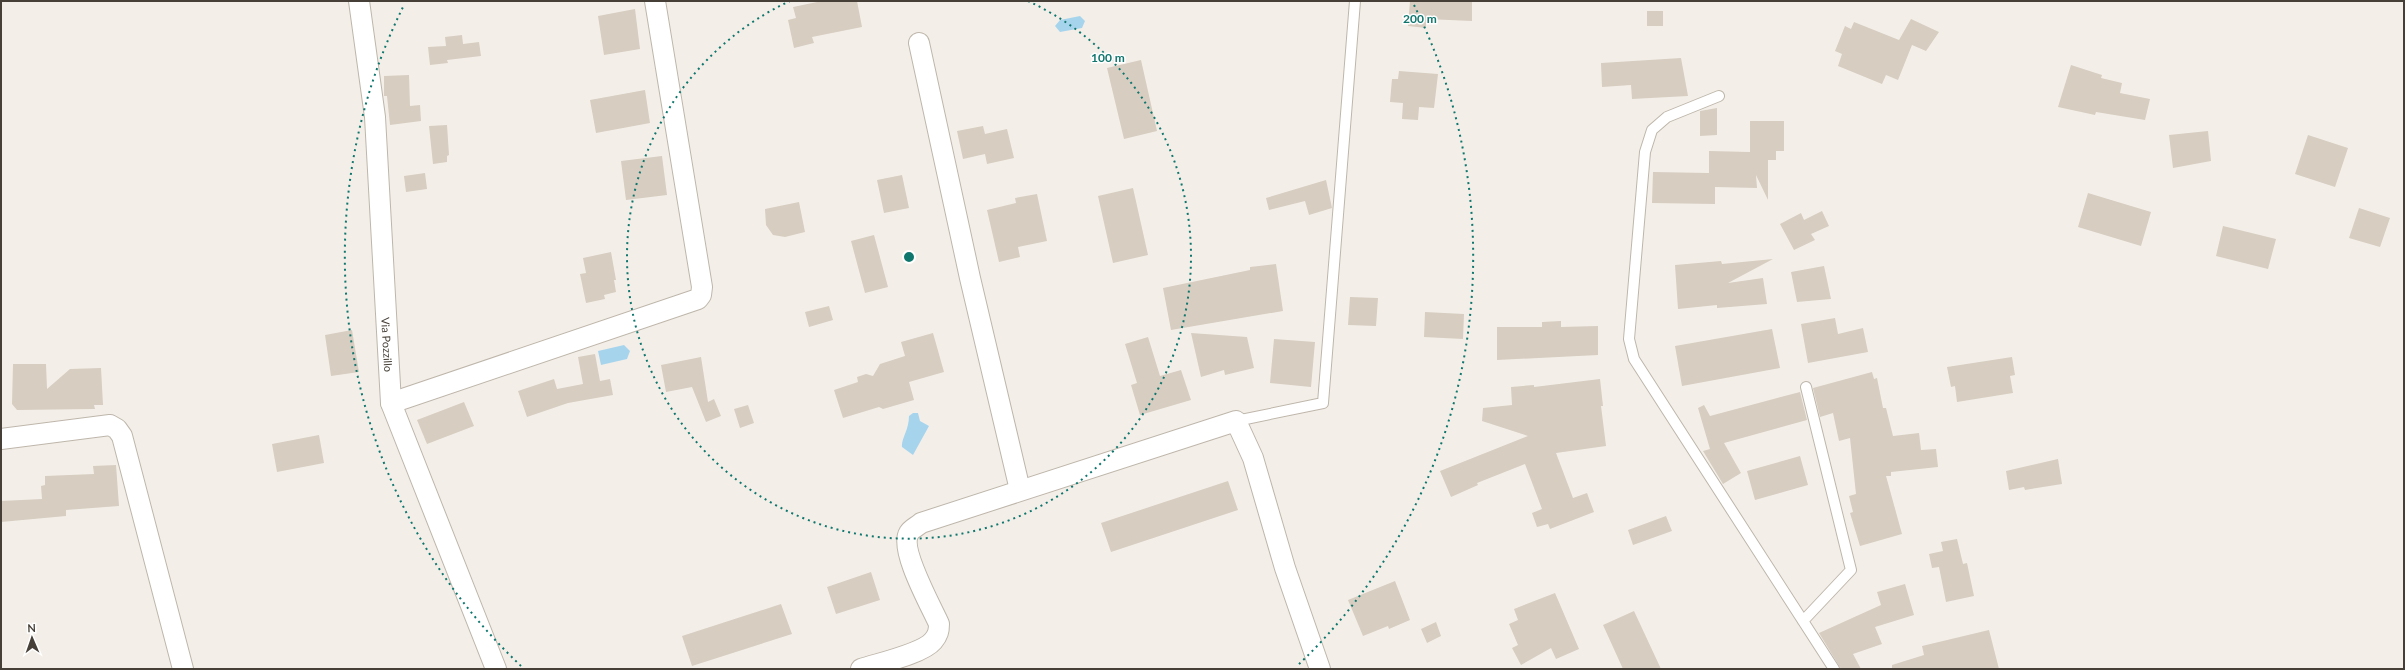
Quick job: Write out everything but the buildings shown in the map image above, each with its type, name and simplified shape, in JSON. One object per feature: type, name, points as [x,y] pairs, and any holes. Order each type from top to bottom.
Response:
[{"type":"street","name":"Via Pozzillo","points":[[359,1],[375,117],[391,403],[496,669]]},
{"type":"street","points":[[391,403],[698,299],[702,295],[701,280],[655,1]]},
{"type":"street","points":[[919,44],[970,278],[1020,490]]},
{"type":"street","points":[[861,669],[922,649],[932,642],[938,634],[939,624],[909,556],[906,543],[909,532],[921,524],[1020,490],[1236,421],[1253,458],[1285,568],[1320,669]]},
{"type":"street","points":[[1,440],[110,425],[117,429],[122,436],[183,669]]},
{"type":"lane","points":[[1236,421],[1323,403],[1355,1]]},
{"type":"lane","points":[[1719,96],[1668,117],[1652,130],[1645,152],[1629,338],[1634,359],[1834,669]]},
{"type":"lane","points":[[1803,621],[1851,570],[1806,387]]},
{"type":"water","points":[[1080,16],[1085,21],[1082,28],[1060,32],[1055,26],[1060,20]]},
{"type":"water","points":[[624,345],[630,351],[627,359],[601,365],[598,351]]},
{"type":"water","points":[[913,413],[918,413],[920,421],[929,426],[913,455],[902,447],[902,444],[908,426],[909,416]]}]
